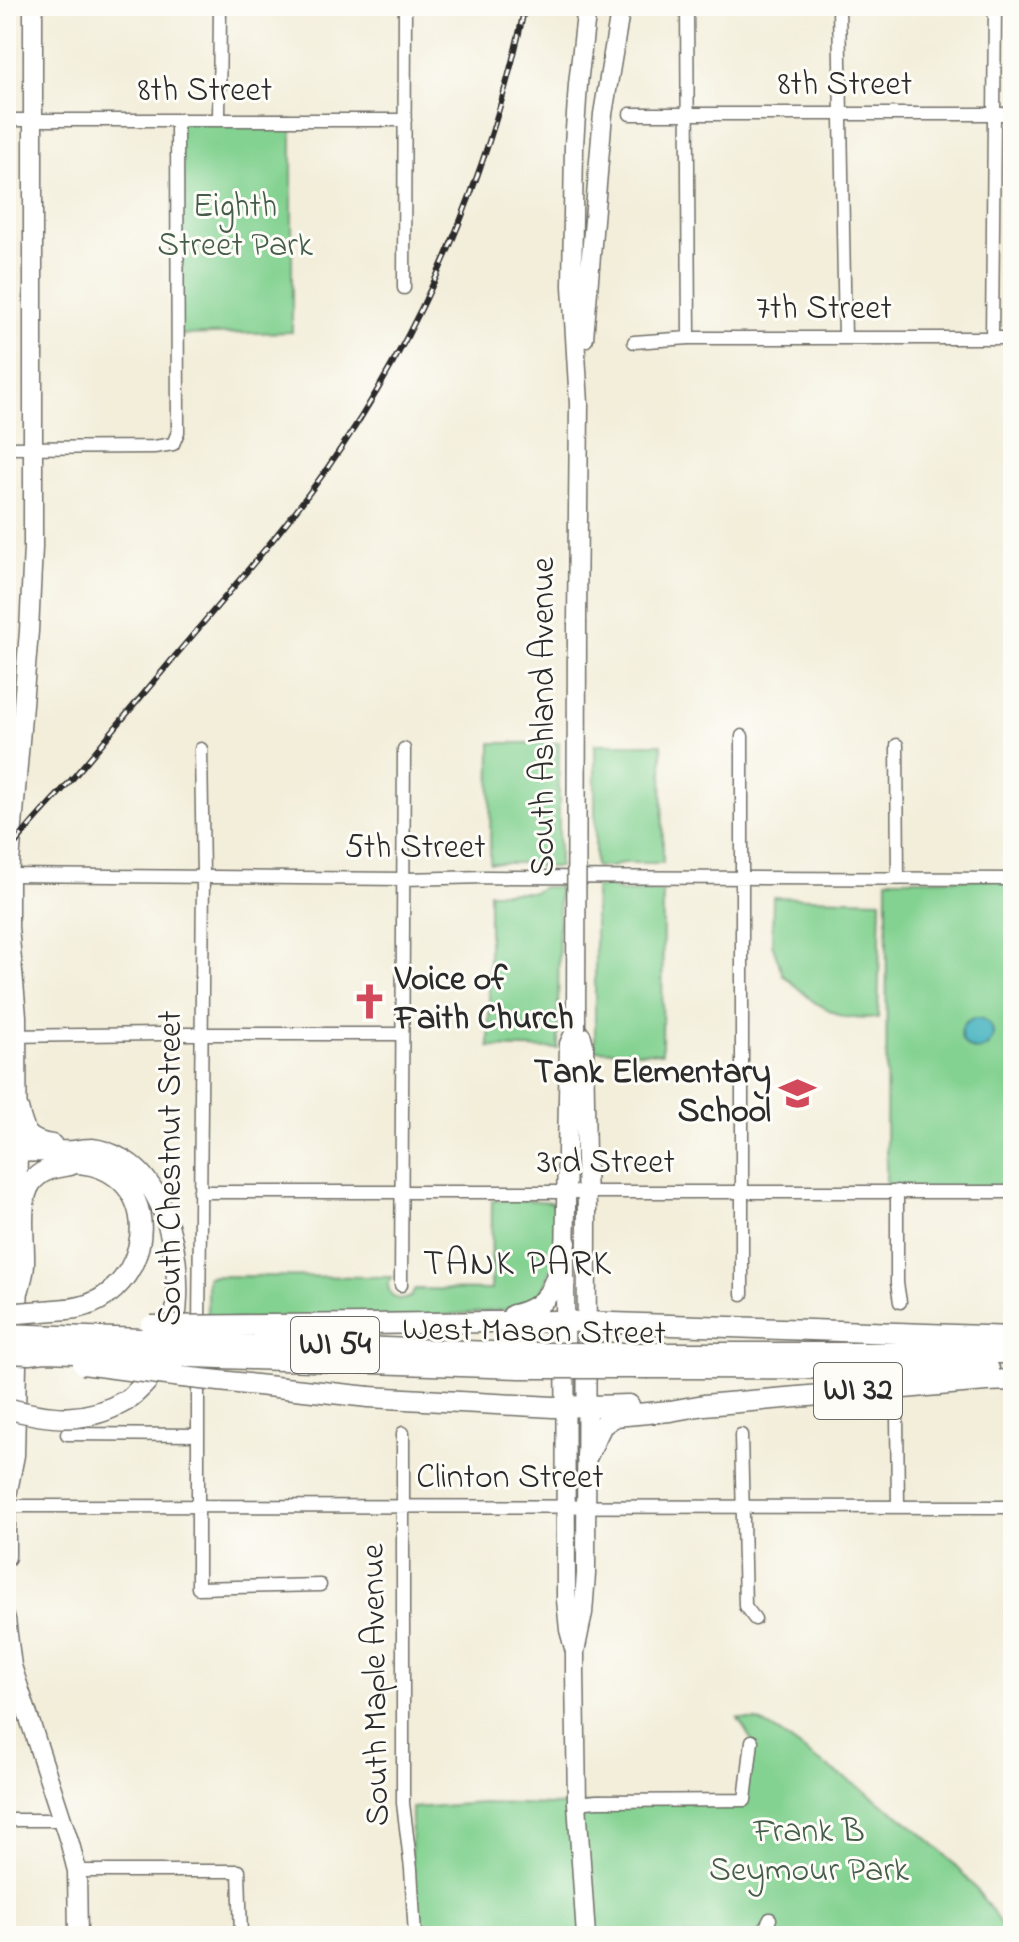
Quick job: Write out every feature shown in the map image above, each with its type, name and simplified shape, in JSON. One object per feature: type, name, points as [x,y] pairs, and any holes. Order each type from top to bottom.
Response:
[{"type":"main road","points":[[6,1557],[6,1494],[15,1455],[19,1289],[12,1157],[18,1109],[12,1036],[9,875],[32,582],[33,6]]},
{"type":"main road","name":"South Ashland Avenue","points":[[586,1936],[577,1803],[575,1652],[566,1606],[565,1407],[576,1322],[576,1192],[584,1045],[576,1029],[579,404],[572,286],[575,114],[587,6]]},
{"type":"main road","name":"South Ashland Avenue","points":[[579,404],[603,114],[621,6]]},
{"type":"main road","points":[[575,114],[603,114]]},
{"type":"main road","points":[[6,952],[9,927]]},
{"type":"main road","points":[[6,1314],[76,1308],[94,1303],[123,1281],[139,1251],[138,1213],[129,1192],[111,1173],[95,1166],[79,1145],[50,1145],[34,1141],[26,1133],[18,1109]]},
{"type":"main road","points":[[19,1289],[24,1264],[24,1203],[28,1188],[46,1170],[87,1156]]},
{"type":"main road","points":[[6,1408],[47,1417],[73,1418],[87,1417],[127,1400],[151,1377],[163,1357],[171,1339],[177,1293],[173,1247],[163,1209],[145,1179],[122,1159],[12,1157]]},
{"type":"main road","name":"South Ashland Avenue","points":[[575,1652],[584,1604],[587,1456],[587,1407],[566,1243],[576,1192]]},
{"type":"main road","points":[[485,1321],[524,1313],[540,1305],[554,1285],[566,1243]]},
{"type":"main road","points":[[13,1334],[69,1328],[576,1322]]},
{"type":"main road","name":"WI 32","points":[[576,1322],[1013,1337]]},
{"type":"main road","name":"West Mason Street","points":[[13,1334],[650,1360],[1013,1369]]},
{"type":"main road","name":"West Mason Street","points":[[6,1353],[520,1368],[650,1360],[1013,1353]]},
{"type":"main road","points":[[29,1354],[47,1361],[369,1397],[587,1407]]},
{"type":"main road","name":"WI 32","points":[[587,1407],[704,1405],[1013,1380]]},
{"type":"main road","points":[[587,1456],[603,1423],[615,1416],[704,1405]]},
{"type":"main road","points":[[6,1619],[12,1666],[77,1871],[78,1936]]},
{"type":"street","points":[[219,120],[220,6]]},
{"type":"street","points":[[404,288],[405,6]]},
{"type":"street","points":[[687,6],[689,338]]},
{"type":"street","points":[[839,6],[845,338]]},
{"type":"street","points":[[992,338],[995,6]]},
{"type":"street","name":"8th Street","points":[[630,114],[1013,114]]},
{"type":"street","name":"8th Street","points":[[6,120],[405,120]]},
{"type":"street","points":[[6,448],[154,447],[173,444],[178,432],[177,120]]},
{"type":"street","name":"7th Street","points":[[634,342],[689,338],[1013,338]]},
{"type":"street","points":[[742,736],[742,1294]]},
{"type":"street","points":[[897,745],[898,879]]},
{"type":"street","name":"South Chestnut Street","points":[[201,749],[203,876],[198,1588],[320,1585]]},
{"type":"street","points":[[401,1285],[404,749]]},
{"type":"street","name":"5th Street","points":[[9,875],[404,879],[1013,879]]},
{"type":"street","points":[[12,1036],[402,1034]]},
{"type":"street","points":[[897,1191],[897,1283],[900,1302]]},
{"type":"street","name":"3rd Street","points":[[199,1192],[1013,1192]]},
{"type":"street","points":[[897,1416],[898,1507]]},
{"type":"street","name":"South Maple Avenue","points":[[403,1433],[403,1803],[415,1936]]},
{"type":"street","points":[[67,1434],[198,1435]]},
{"type":"street","points":[[741,1435],[745,1606],[755,1619]]},
{"type":"street","name":"Clinton Street","points":[[7,1506],[1013,1507]]},
{"type":"street","points":[[577,1803],[745,1800],[752,1741]]},
{"type":"street","points":[[6,1820],[62,1820]]},
{"type":"street","points":[[77,1871],[239,1871],[241,1936]]},
{"type":"street","points":[[761,1936],[770,1919]]},
{"type":"green space","name":"Eighth Street Park","points":[[177,120],[292,120],[292,332],[178,335]]},
{"type":"green space","points":[[491,743],[559,743],[559,867],[490,863]]},
{"type":"green space","points":[[595,744],[662,744],[663,863],[622,863],[612,867],[595,867]]},
{"type":"green space","points":[[887,879],[1013,879],[1013,1192],[886,1191]]},
{"type":"green space","points":[[543,887],[559,887],[558,1049],[489,1047],[489,892],[534,892]]},
{"type":"green space","points":[[595,887],[611,887],[621,892],[663,892],[662,1053],[595,1050]]},
{"type":"green space","points":[[773,897],[881,900],[878,1018],[843,1017],[814,1002],[783,975],[772,943]]},
{"type":"green space","points":[[516,1199],[551,1202],[557,1211],[552,1266],[541,1296],[505,1310],[423,1317],[207,1320],[207,1277],[211,1276],[392,1277],[388,1284],[390,1292],[395,1298],[402,1299],[411,1297],[415,1289],[491,1290],[492,1201]]},
{"type":"green space","name":"Frank B Seymour Park","points":[[738,1718],[763,1723],[922,1834],[969,1880],[1007,1936],[415,1936],[411,1869],[412,1808],[483,1803],[553,1805],[744,1800],[752,1741]]},
{"type":"water","points":[[977,1018],[988,1023],[993,1034],[988,1045],[977,1050],[966,1045],[961,1034],[966,1023]]},
{"type":"railway","points":[[6,856],[268,546],[326,470],[361,417],[423,306],[473,188],[511,67],[525,6]]},
{"type":"railway","points":[[6,586],[9,546]]},
{"type":"place","name":"Voice of Faith Church","points":[[369,1001]]},
{"type":"place","name":"Tank Elementary School","points":[[797,1094]]},
{"type":"district","name":"TANK PARK","points":[[518,1265]]}]
